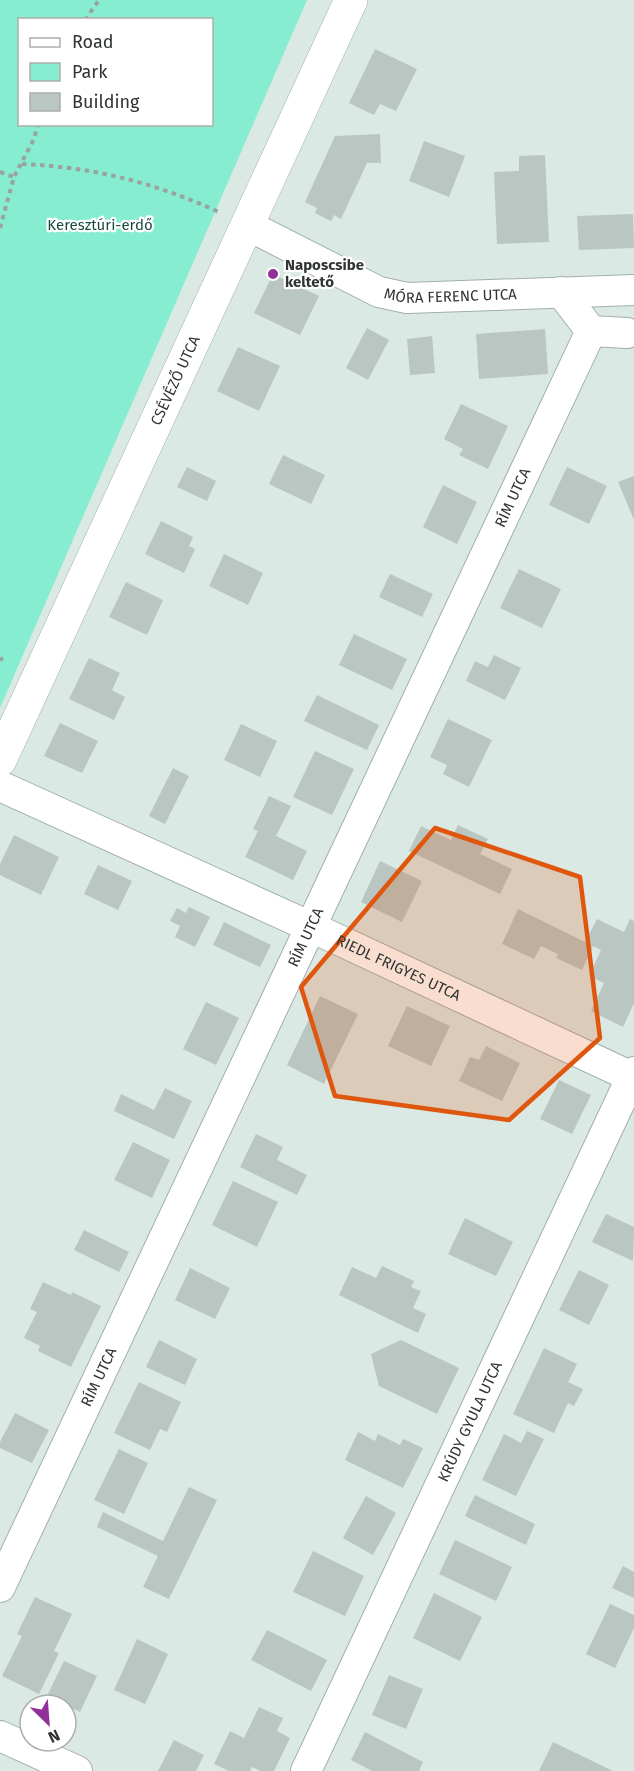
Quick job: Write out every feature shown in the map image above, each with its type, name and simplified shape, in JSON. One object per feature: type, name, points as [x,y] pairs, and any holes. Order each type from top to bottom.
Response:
[{"type":"main road","name":"CSÉVÉZŐ UTCA","points":[[0,760],[351,0]]},
{"type":"street","name":"MÓRA FERENC UTCA","points":[[248,225],[379,292],[407,298],[634,290]]},
{"type":"street","points":[[561,292],[591,331],[632,335]]},
{"type":"street","name":"RÍM UTCA","points":[[0,1587],[591,331]]},
{"type":"street","name":"RIEDL FRIGYES UTCA","points":[[0,786],[633,1075]]},
{"type":"street","name":"KRÚDY GYULA UTCA","points":[[306,1771],[633,1075]]},
{"type":"street","points":[[0,1736],[77,1771]]},
{"type":"path","points":[[86,18],[99,0]]},
{"type":"path","points":[[0,228],[14,177],[34,139],[37,126]]},
{"type":"path","points":[[22,164],[83,169],[117,175],[187,197],[248,225]]},
{"type":"path","points":[[0,172],[14,177]]},
{"type":"highlighted area","points":[[435,828],[580,877],[600,1038],[509,1120],[335,1096],[301,987]]},
{"type":"green space","name":"Keresztúri-erdő","points":[[0,0],[307,0],[0,708]]},
{"type":"building","points":[[375,49],[417,69],[396,111],[380,104],[374,115],[349,103]]},
{"type":"building","points":[[380,134],[381,163],[367,163],[341,219],[334,215],[331,221],[315,213],[317,208],[305,202],[335,136]]},
{"type":"building","points":[[424,141],[465,156],[449,197],[409,181]]},
{"type":"building","points":[[545,155],[549,242],[497,244],[494,172],[519,171],[519,156]]},
{"type":"building","points":[[633,214],[634,248],[579,250],[577,216]]},
{"type":"building","points":[[273,274],[319,296],[300,335],[254,313]]},
{"type":"building","points":[[367,328],[389,340],[368,380],[346,368]]},
{"type":"building","points":[[545,329],[548,374],[479,379],[476,334]]},
{"type":"building","points":[[432,336],[435,373],[410,375],[407,339]]},
{"type":"building","points":[[238,347],[280,366],[259,411],[217,391]]},
{"type":"building","points":[[461,404],[508,426],[488,469],[459,455],[463,449],[444,439]]},
{"type":"building","points":[[283,455],[325,475],[311,504],[269,484]]},
{"type":"building","points":[[187,467],[216,481],[207,501],[177,487]]},
{"type":"building","points":[[567,467],[607,486],[589,524],[549,505]]},
{"type":"building","points":[[634,476],[634,520],[618,482]]},
{"type":"building","points":[[443,485],[477,502],[457,544],[423,527]]},
{"type":"building","points":[[161,521],[193,537],[189,546],[195,549],[184,573],[145,554]]},
{"type":"building","points":[[224,554],[263,573],[248,605],[209,586]]},
{"type":"building","points":[[519,569],[561,589],[542,628],[500,608]]},
{"type":"building","points":[[390,574],[433,594],[422,617],[379,597]]},
{"type":"building","points":[[126,582],[163,600],[147,635],[109,617]]},
{"type":"building","points":[[354,634],[407,659],[392,690],[339,665]]},
{"type":"building","points":[[494,655],[521,668],[505,700],[466,681],[475,661],[488,667]]},
{"type":"building","points":[[89,658],[120,673],[112,690],[125,697],[114,720],[69,699]]},
{"type":"building","points":[[317,695],[379,725],[367,750],[304,721]]},
{"type":"building","points":[[448,719],[492,740],[469,787],[443,774],[447,765],[430,757]]},
{"type":"building","points":[[60,723],[98,741],[82,773],[44,756]]},
{"type":"building","points":[[241,724],[277,741],[260,777],[224,760]]},
{"type":"building","points":[[315,751],[354,769],[332,815],[293,797]]},
{"type":"building","points":[[173,768],[189,776],[165,824],[149,816]]},
{"type":"building","points":[[269,796],[291,806],[276,836],[307,851],[293,880],[245,857],[258,831],[253,829]]},
{"type":"building","points":[[458,825],[488,839],[480,854],[512,869],[500,894],[409,851],[421,826],[451,840]]},
{"type":"building","points":[[14,835],[59,857],[41,895],[0,875],[0,864]]},
{"type":"building","points":[[380,861],[422,881],[402,922],[361,902]]},
{"type":"building","points":[[98,865],[132,881],[118,910],[84,894]]},
{"type":"building","points":[[189,907],[210,917],[195,947],[175,937],[180,926],[170,921],[177,908],[186,913]]},
{"type":"building","points":[[518,909],[585,942],[597,919],[624,932],[630,919],[634,921],[634,1003],[623,1027],[591,1011],[604,983],[589,976],[601,950],[593,946],[582,970],[556,958],[558,954],[541,946],[534,959],[502,944]]},
{"type":"building","points":[[224,922],[271,945],[260,967],[213,945]]},
{"type":"building","points":[[320,996],[358,1014],[324,1084],[287,1065]]},
{"type":"building","points":[[206,1002],[239,1018],[216,1065],[183,1049]]},
{"type":"building","points":[[407,1006],[450,1026],[431,1066],[388,1046]]},
{"type":"building","points":[[486,1046],[520,1063],[502,1101],[459,1081],[470,1057],[479,1060]]},
{"type":"building","points":[[559,1080],[591,1095],[572,1134],[540,1119]]},
{"type":"building","points":[[165,1088],[192,1101],[174,1139],[114,1111],[121,1094],[154,1110]]},
{"type":"building","points":[[256,1134],[283,1147],[277,1160],[307,1175],[297,1195],[240,1167]]},
{"type":"building","points":[[133,1142],[170,1160],[152,1198],[114,1180]]},
{"type":"building","points":[[233,1181],[278,1202],[257,1247],[212,1225]]},
{"type":"building","points":[[606,1214],[634,1227],[633,1261],[592,1242]]},
{"type":"building","points":[[465,1218],[513,1242],[496,1276],[448,1254]]},
{"type":"building","points":[[84,1230],[129,1252],[119,1272],[74,1250]]},
{"type":"building","points":[[382,1266],[414,1281],[411,1287],[421,1291],[413,1308],[426,1314],[418,1333],[339,1295],[352,1267],[376,1278]]},
{"type":"building","points":[[190,1268],[230,1288],[215,1319],[175,1300]]},
{"type":"building","points":[[579,1270],[609,1285],[589,1325],[559,1310]]},
{"type":"building","points":[[43,1282],[71,1295],[72,1292],[101,1306],[71,1367],[38,1351],[40,1346],[24,1338],[37,1312],[30,1309]]},
{"type":"building","points":[[159,1340],[197,1359],[185,1385],[146,1367]]},
{"type":"building","points":[[401,1340],[459,1368],[437,1414],[379,1386],[371,1354]]},
{"type":"building","points":[[544,1348],[577,1364],[568,1382],[583,1389],[574,1406],[568,1403],[554,1433],[513,1414]]},
{"type":"building","points":[[139,1382],[181,1402],[167,1432],[160,1429],[150,1450],[114,1433]]},
{"type":"building","points":[[15,1413],[49,1430],[32,1463],[0,1448],[0,1442]]},
{"type":"building","points":[[527,1431],[544,1439],[516,1496],[482,1480],[504,1434],[521,1443]]},
{"type":"building","points":[[358,1432],[375,1441],[378,1434],[400,1445],[403,1439],[423,1448],[403,1488],[345,1460]]},
{"type":"building","points":[[119,1449],[148,1463],[124,1514],[94,1500]]},
{"type":"building","points":[[189,1487],[217,1500],[169,1599],[143,1587],[158,1556],[97,1527],[103,1512],[163,1541]]},
{"type":"building","points":[[475,1495],[535,1524],[526,1545],[465,1516]]},
{"type":"building","points":[[366,1496],[396,1513],[373,1555],[343,1538]]},
{"type":"building","points":[[455,1540],[512,1567],[496,1601],[439,1574]]},
{"type":"building","points":[[313,1551],[364,1576],[345,1616],[293,1592]]},
{"type":"building","points":[[623,1566],[634,1572],[634,1598],[612,1588]]},
{"type":"building","points":[[434,1593],[482,1617],[460,1661],[413,1638]]},
{"type":"building","points":[[35,1597],[72,1614],[54,1651],[59,1653],[39,1693],[2,1676],[22,1636],[17,1634]]},
{"type":"building","points":[[610,1604],[634,1615],[634,1628],[615,1668],[586,1654]]},
{"type":"building","points":[[267,1630],[327,1660],[311,1691],[251,1660]]},
{"type":"building","points":[[137,1639],[168,1654],[145,1704],[114,1690]]},
{"type":"building","points":[[64,1661],[97,1676],[80,1712],[78,1711],[78,1693],[48,1693]]},
{"type":"building","points":[[389,1675],[423,1689],[406,1729],[372,1715]]},
{"type":"building","points":[[259,1707],[283,1718],[277,1731],[290,1738],[274,1771],[261,1771],[252,1767],[250,1771],[229,1771],[214,1764],[230,1731],[244,1738]]},
{"type":"building","points":[[365,1732],[423,1762],[419,1771],[372,1771],[351,1760]]},
{"type":"building","points":[[174,1740],[204,1755],[196,1771],[158,1771]]},
{"type":"building","points":[[553,1742],[613,1771],[539,1771]]},
{"type":"place","name":"Naposcsibe keltető","points":[[273,274]]}]
